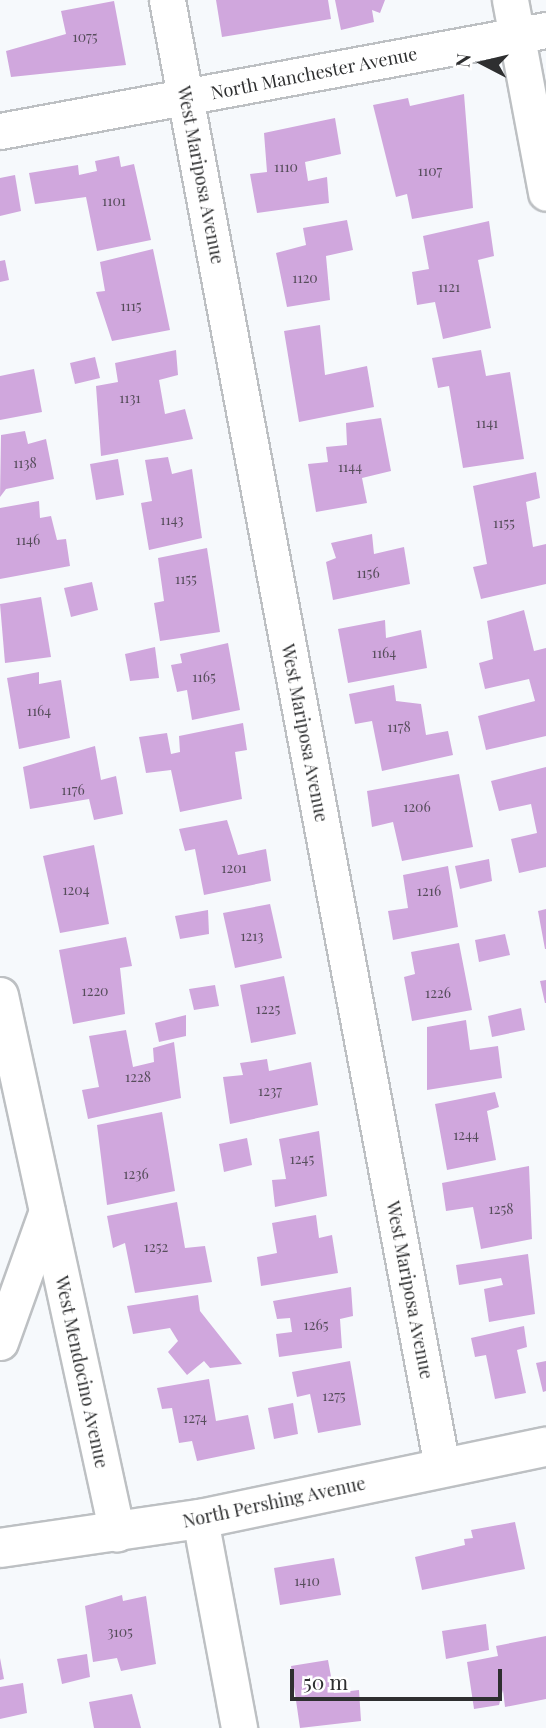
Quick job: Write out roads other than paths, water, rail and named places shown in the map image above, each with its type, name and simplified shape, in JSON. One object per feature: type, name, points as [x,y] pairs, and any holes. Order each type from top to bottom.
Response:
[{"type":"main road","name":"North Pershing Avenue","points":[[0,1548],[200,1519],[442,1466],[546,1447]]},
{"type":"street","name":"West Mariposa Avenue","points":[[167,0],[442,1466]]},
{"type":"street","points":[[510,0],[532,32],[546,193]]},
{"type":"street","name":"North Manchester Avenue","points":[[0,131],[532,32]]},
{"type":"street","name":"West Mendocino Avenue","points":[[0,995],[117,1533]]},
{"type":"street","points":[[0,1342],[47,1211]]},
{"type":"street","points":[[200,1519],[239,1728]]}]
